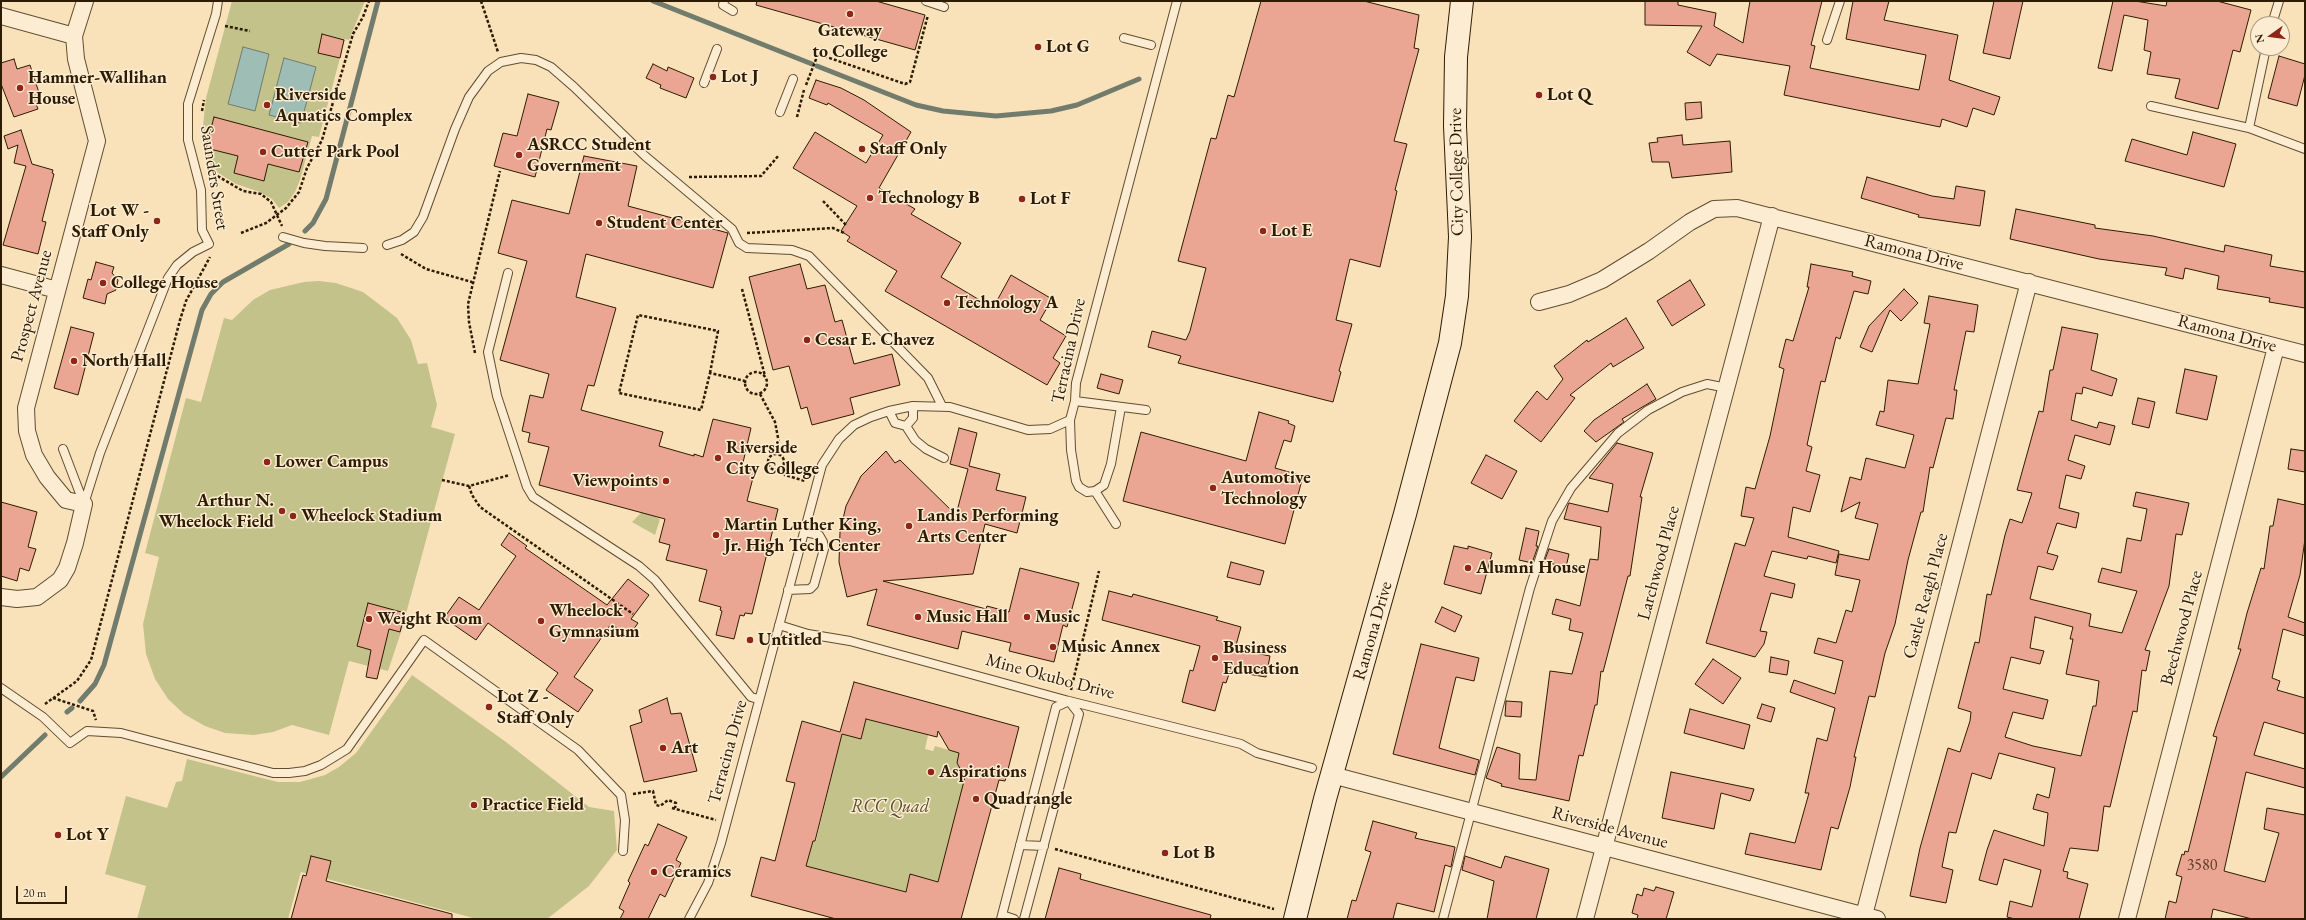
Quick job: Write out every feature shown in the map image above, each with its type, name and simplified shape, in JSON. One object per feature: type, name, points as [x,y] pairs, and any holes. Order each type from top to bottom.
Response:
[{"type":"street","name":"Prospect Avenue","points":[[84,504],[66,500],[47,477],[34,454],[27,431],[26,408],[87,184],[97,141],[76,59],[74,36],[85,1]]},
{"type":"street","name":"City College Drive","points":[[1450,343],[1457,296],[1460,237],[1455,126],[1456,57],[1462,1]]},
{"type":"street","points":[[1,16],[74,36]]},
{"type":"street","name":"Ramona Drive","points":[[1539,302],[1569,294],[1602,280],[1649,251],[1690,222],[1714,209],[1737,208],[2305,354]]},
{"type":"street","name":"Larchwood Place","points":[[1585,919],[1772,216]]},
{"type":"street","points":[[1,274],[57,290]]},
{"type":"street","name":"Castle Reagh Place","points":[[1868,918],[2029,282]]},
{"type":"street","name":"Ramona Drive","points":[[1295,919],[1332,775],[1405,514],[1450,343]]},
{"type":"street","name":"Beechwood Place","points":[[2127,919],[2276,347]]},
{"type":"street","points":[[1,597],[17,599],[37,597],[60,580],[67,568],[75,543],[84,504]]},
{"type":"street","name":"Riverside Avenue","points":[[1332,775],[1868,918]]},
{"type":"lane","name":"Saunders Street","points":[[209,244],[202,230],[201,190],[188,140],[188,104],[218,1]]},
{"type":"lane","points":[[724,1],[723,6],[733,11]]},
{"type":"lane","points":[[926,1],[944,7]]},
{"type":"lane","name":"Terracina Drive","points":[[689,919],[710,876],[805,532],[822,465],[827,455],[839,439],[854,425],[889,410],[912,406],[942,406],[1028,430],[1050,429],[1070,420],[1075,401],[1076,383],[1087,334],[1177,1]]},
{"type":"lane","points":[[1827,40],[1840,1]]},
{"type":"lane","points":[[2274,16],[2279,1]]},
{"type":"lane","points":[[1124,38],[1151,45]]},
{"type":"lane","points":[[704,83],[717,49]]},
{"type":"lane","points":[[2249,128],[2264,56]]},
{"type":"lane","points":[[387,245],[402,240],[414,232],[420,222],[454,129],[469,97],[488,71],[501,62],[521,58],[536,60],[551,67],[645,156],[732,229],[739,243],[746,248],[792,250],[809,256],[928,378],[942,406]]},
{"type":"lane","points":[[780,112],[792,79]]},
{"type":"lane","points":[[2151,106],[2249,128],[2305,148]]},
{"type":"lane","points":[[283,237],[304,244],[363,248]]},
{"type":"lane","points":[[84,504],[100,453],[168,278],[177,265],[193,252],[209,244]]},
{"type":"lane","points":[[508,273],[488,352],[497,396],[527,487],[534,497],[639,566],[656,580],[751,697],[758,699]]},
{"type":"lane","points":[[1443,919],[1530,588],[1552,521],[1571,488],[1618,433],[1648,410],[1682,392],[1707,384],[1726,388]]},
{"type":"lane","points":[[1075,401],[1146,410]]},
{"type":"lane","points":[[906,426],[913,418],[912,406]]},
{"type":"lane","points":[[1070,420],[1071,450],[1076,481],[1079,487],[1087,492],[1095,491],[1104,485],[1111,464],[1121,407]]},
{"type":"lane","points":[[889,410],[895,423],[906,426],[915,440],[926,449],[944,458]]},
{"type":"lane","points":[[63,449],[84,504]]},
{"type":"lane","points":[[1095,491],[1116,524]]},
{"type":"lane","points":[[788,590],[810,589],[814,585],[824,549],[823,542],[819,536],[805,532]]},
{"type":"lane","name":"Mine Okubo Drive","points":[[779,625],[932,662],[1069,700],[1241,744],[1263,754],[1312,768]]},
{"type":"lane","points":[[1,688],[43,717],[64,735],[70,743],[87,731],[120,733],[273,773],[305,771],[321,765],[347,749],[424,640],[578,750],[620,795],[625,820],[623,851]]},
{"type":"lane","points":[[1014,919],[1002,917],[1020,845],[1056,707],[1069,700],[1079,714],[1024,919]]},
{"type":"lane","points":[[1020,845],[1044,846]]},
{"type":"path","points":[[241,233],[266,223],[286,208],[299,192],[307,168],[322,140],[352,34],[363,17],[369,1]]},
{"type":"path","points":[[482,1],[501,62]]},
{"type":"path","points":[[797,117],[803,92],[818,54],[905,84],[910,82],[929,10]]},
{"type":"path","points":[[223,33],[225,26],[250,31]]},
{"type":"path","points":[[201,117],[205,97]]},
{"type":"path","points":[[682,177],[760,176],[779,155]]},
{"type":"path","points":[[208,164],[209,171],[243,191],[261,194],[271,202],[278,221],[284,228]]},
{"type":"path","points":[[476,358],[468,316],[468,304],[472,282],[500,171]]},
{"type":"path","points":[[823,201],[847,226]]},
{"type":"path","points":[[734,234],[833,228],[844,232]]},
{"type":"path","points":[[35,712],[77,681],[91,660],[180,320],[186,301],[212,255],[209,244]]},
{"type":"path","points":[[387,245],[426,269],[472,282]]},
{"type":"path","points":[[742,290],[765,376],[766,387],[760,394]]},
{"type":"path","points":[[638,315],[718,331],[710,373],[701,410],[619,393],[638,315]]},
{"type":"path","points":[[760,394],[748,392],[745,381],[749,375],[755,372],[765,376]]},
{"type":"path","points":[[710,373],[745,381]]},
{"type":"path","points":[[760,394],[775,422],[779,443],[777,454]]},
{"type":"path","points":[[777,454],[782,457],[784,462],[780,469],[773,469],[768,464],[770,456],[777,454]]},
{"type":"path","points":[[780,469],[785,475],[802,480]]},
{"type":"path","points":[[442,480],[469,486],[522,472]]},
{"type":"path","points":[[469,486],[472,495],[480,507],[633,614]]},
{"type":"path","points":[[1069,700],[1099,571]]},
{"type":"path","points":[[53,698],[93,711],[101,732]]},
{"type":"path","points":[[640,794],[653,791],[656,805],[660,806],[668,800],[676,803],[674,808],[714,820]]},
{"type":"path","points":[[1044,846],[1274,909]]},
{"type":"green space","name":"Riverside Aquatics Complex","points":[[232,1],[365,1],[349,40],[345,39],[319,137],[312,136],[300,180],[295,192],[288,202],[279,208],[272,199],[260,192],[236,184],[212,169],[205,150],[203,126],[206,98]]},
{"type":"green space","name":"Arthur N. Wheelock Field","points":[[319,281],[336,283],[363,292],[397,318],[411,340],[418,364],[427,363],[437,405],[431,427],[455,434],[401,632],[388,671],[349,661],[329,735],[292,725],[273,732],[254,735],[225,733],[205,726],[184,714],[168,699],[155,679],[146,654],[143,624],[159,557],[145,553],[186,398],[201,402],[224,318],[232,320],[253,300],[270,290],[304,282]]},
{"type":"green space","points":[[643,511],[660,519],[655,535],[632,522]]},
{"type":"green space","points":[[412,675],[506,742],[589,807],[614,811],[617,850],[589,886],[547,919],[477,919],[301,872],[288,919],[137,919],[146,886],[105,874],[126,796],[167,808],[176,782],[182,781],[187,759],[278,782],[300,782],[325,775],[339,767],[356,753]]},
{"type":"green space","name":"RCC Quad","points":[[866,719],[928,735],[925,749],[933,751],[935,746],[959,753],[957,763],[962,772],[966,773],[938,882],[910,875],[906,892],[806,866],[813,841],[816,841],[842,734]]},
{"type":"water","points":[[243,47],[269,54],[255,111],[228,104]]},
{"type":"water","points":[[284,58],[316,67],[301,123],[269,115]]},
{"type":"building","points":[[757,1],[876,1],[925,15],[915,50],[756,5]]},
{"type":"building","name":"Lot E","points":[[1261,1],[1364,1],[1419,15],[1414,48],[1419,49],[1394,141],[1407,144],[1395,190],[1397,191],[1380,267],[1350,259],[1336,320],[1352,324],[1339,371],[1341,372],[1333,402],[1178,363],[1181,356],[1148,347],[1152,331],[1186,340],[1190,331],[1206,268],[1178,261],[1211,138],[1216,139],[1228,95],[1234,97]]},
{"type":"building","points":[[1645,1],[1678,1],[1678,5],[1716,13],[1714,26],[1743,43],[1750,1],[1822,1],[1811,45],[1815,46],[1810,68],[1919,90],[1926,55],[1846,39],[1853,1],[1889,1],[1884,20],[1958,35],[1949,80],[2000,97],[1994,115],[1973,108],[1967,127],[1942,119],[1940,127],[1784,95],[1790,66],[1717,54],[1710,66],[1687,52],[1702,26],[1645,25]]},
{"type":"building","points":[[1994,1],[2023,1],[2010,59],[1983,53]]},
{"type":"building","points":[[2113,1],[2135,1],[2166,6],[2167,1],[2217,1],[2251,10],[2240,52],[2233,50],[2218,109],[2175,98],[2180,79],[2147,74],[2151,52],[2144,50],[2148,20],[2124,15],[2112,71],[2098,68]]},
{"type":"building","points":[[322,34],[344,40],[340,58],[318,53]]},
{"type":"building","points":[[2279,56],[2305,64],[2305,75],[2297,106],[2268,98]]},
{"type":"building","name":"Hammer-Wallihan House","points":[[14,59],[17,69],[30,65],[42,102],[36,104],[38,109],[14,117],[1,84],[1,63]]},
{"type":"building","points":[[653,64],[667,71],[668,67],[694,78],[686,98],[660,88],[661,85],[646,78]]},
{"type":"building","points":[[816,80],[841,88],[864,100],[911,132],[879,188],[915,209],[911,214],[961,243],[941,277],[993,308],[1011,275],[1052,299],[1040,320],[1066,336],[1053,358],[1060,363],[1047,385],[885,291],[897,271],[847,241],[850,237],[841,231],[857,206],[793,168],[815,132],[866,163],[883,135],[828,103],[827,105],[809,98]]},
{"type":"building","points":[[528,94],[559,102],[551,130],[547,129],[535,177],[494,166],[503,133],[517,136]]},
{"type":"building","points":[[1701,102],[1702,118],[1686,120],[1685,103]]},
{"type":"building","name":"Cutter Park Pool","points":[[214,117],[308,142],[299,172],[268,164],[264,181],[234,173],[238,156],[206,148]]},
{"type":"building","points":[[21,130],[32,164],[53,170],[52,173],[54,174],[42,221],[46,222],[38,254],[3,245],[26,166],[14,163],[18,145],[8,149],[4,136]]},
{"type":"building","points":[[2193,132],[2236,144],[2224,187],[2125,161],[2132,139],[2187,155]]},
{"type":"building","points":[[1682,135],[1683,145],[1730,141],[1732,172],[1672,178],[1669,162],[1652,162],[1649,143],[1658,142],[1657,138]]},
{"type":"building","points":[[584,156],[637,166],[628,206],[728,233],[713,288],[586,254],[576,297],[616,308],[594,386],[588,385],[581,410],[663,432],[659,446],[694,456],[694,454],[703,457],[713,419],[751,428],[742,467],[755,470],[747,501],[778,509],[752,614],[745,613],[744,616],[740,615],[734,639],[716,635],[722,611],[720,610],[721,607],[699,601],[707,570],[666,560],[670,545],[659,542],[665,519],[539,485],[549,447],[528,442],[530,433],[522,431],[530,395],[543,398],[549,374],[500,360],[527,261],[498,253],[512,200],[569,214]]},
{"type":"building","points":[[1867,177],[1932,196],[1954,199],[1956,186],[1985,191],[1980,226],[1918,217],[1919,215],[1861,198]]},
{"type":"building","points":[[2016,209],[2095,225],[2095,228],[2153,236],[2224,252],[2225,245],[2272,255],[2270,266],[2305,272],[2305,308],[2269,302],[2270,298],[2217,289],[2219,276],[2185,268],[2183,279],[2165,275],[2167,268],[2099,259],[2010,239]]},
{"type":"building","name":"College House","points":[[96,262],[114,267],[112,273],[118,280],[116,290],[107,294],[105,304],[83,298],[88,279],[91,280]]},
{"type":"building","name":"Cesar E. Chavez","points":[[800,264],[807,289],[825,285],[835,322],[842,320],[854,364],[892,354],[900,385],[850,398],[854,414],[812,425],[807,407],[801,409],[789,366],[773,370],[749,277]]},
{"type":"building","points":[[1811,264],[1853,272],[1852,276],[1871,281],[1868,294],[1854,291],[1840,339],[1836,337],[1825,382],[1821,381],[1807,445],[1812,447],[1806,471],[1820,475],[1810,512],[1793,507],[1788,537],[1839,551],[1836,563],[1808,556],[1807,559],[1772,551],[1764,576],[1795,584],[1792,598],[1771,593],[1760,631],[1767,632],[1764,644],[1755,657],[1706,643],[1735,543],[1745,546],[1754,518],[1741,516],[1746,487],[1755,489],[1770,436],[1784,369],[1779,367],[1786,339],[1793,341],[1809,287],[1807,287]]},
{"type":"building","points":[[1690,280],[1705,305],[1672,326],[1657,301]]},
{"type":"building","points":[[1904,289],[1918,303],[1901,321],[1890,310],[1872,352],[1860,347],[1869,326]]},
{"type":"building","points":[[1929,296],[1978,305],[1974,332],[1966,331],[1954,390],[1957,390],[1953,419],[1946,418],[1933,468],[1930,467],[1923,512],[1921,512],[1908,560],[1895,624],[1885,653],[1875,697],[1869,696],[1854,757],[1856,757],[1850,787],[1838,829],[1831,827],[1821,870],[1745,854],[1750,833],[1795,843],[1809,793],[1805,793],[1817,738],[1827,741],[1835,708],[1790,692],[1794,680],[1835,694],[1843,661],[1814,653],[1818,638],[1836,643],[1846,610],[1852,612],[1860,580],[1835,575],[1839,554],[1869,560],[1878,524],[1855,518],[1860,502],[1841,512],[1850,477],[1861,480],[1866,458],[1905,468],[1914,435],[1876,425],[1880,411],[1884,412],[1888,380],[1918,384],[1930,324],[1924,323]]},
{"type":"building","points":[[1626,318],[1644,348],[1613,367],[1611,363],[1570,395],[1575,398],[1541,442],[1514,421],[1537,391],[1547,400],[1563,379],[1554,366],[1587,340],[1588,342]]},
{"type":"building","name":"North Hall","points":[[71,327],[94,333],[78,395],[54,388]]},
{"type":"building","points":[[2062,327],[2098,334],[2091,370],[2117,379],[2112,396],[2083,387],[2082,394],[2076,393],[2071,420],[2097,428],[2099,422],[2115,426],[2110,445],[2075,435],[2068,460],[2085,466],[2081,479],[2066,475],[2059,508],[2079,513],[2076,528],[2057,523],[2047,553],[2058,556],[2053,570],[2038,566],[2030,599],[2091,614],[2089,626],[2122,633],[2137,591],[2098,582],[2102,568],[2121,573],[2127,538],[2141,541],[2147,509],[2133,506],[2136,492],[2189,503],[2182,535],[2176,534],[2169,586],[2145,650],[2150,651],[2146,671],[2142,670],[2137,712],[2133,711],[2110,807],[2104,806],[2098,851],[2070,848],[2063,871],[2068,872],[2067,878],[2088,884],[2079,919],[2015,919],[2007,917],[2010,901],[2032,907],[2041,870],[2004,859],[1997,885],[1979,880],[1994,830],[2044,846],[2048,813],[2033,809],[2037,794],[2049,798],[2055,768],[1999,753],[1991,779],[1972,773],[1956,833],[1949,832],[1942,867],[1953,870],[1946,903],[1910,896],[1920,848],[1948,748],[1960,752],[1970,721],[1971,712],[1958,708],[1975,642],[1979,643],[1987,594],[1991,595],[2010,519],[2022,523],[2032,493],[2017,490],[2039,411],[2043,412],[2050,370],[2053,370]],"holes":[[[2035,617],[2073,627],[2070,639],[2073,639],[2066,674],[2099,681],[2096,706],[2093,706],[2081,756],[2033,746],[2005,737],[2013,712],[2043,719],[2048,700],[2003,689],[2011,657],[2040,664],[2044,651],[2030,648]]]},
{"type":"building","points":[[2185,369],[2217,376],[2207,420],[2176,413]]},
{"type":"building","points":[[1101,374],[1123,380],[1119,394],[1097,388]]},
{"type":"building","points":[[1647,384],[1656,399],[1622,419],[1624,422],[1596,442],[1584,431],[1594,420]]},
{"type":"building","points":[[2138,398],[2155,402],[2149,428],[2132,424]]},
{"type":"building","name":"Automotive Technology","points":[[1259,412],[1289,421],[1288,423],[1295,426],[1291,442],[1284,440],[1275,468],[1303,476],[1285,544],[1123,501],[1141,432],[1246,461]]},
{"type":"building","points":[[959,428],[977,433],[969,466],[1000,474],[996,490],[1026,497],[1017,533],[985,524],[973,574],[883,581],[986,609],[987,606],[1009,612],[1020,568],[1079,583],[1067,627],[1063,625],[1054,662],[1009,651],[1011,643],[962,631],[958,649],[867,625],[877,589],[847,597],[839,562],[840,532],[846,506],[861,476],[886,451],[895,463],[900,460],[956,515],[968,469],[950,464]]},
{"type":"building","points":[[1617,443],[1653,453],[1640,497],[1642,497],[1630,576],[1628,576],[1603,672],[1601,671],[1597,705],[1595,705],[1583,756],[1579,755],[1569,801],[1501,786],[1502,784],[1486,778],[1497,747],[1520,754],[1519,779],[1536,780],[1550,671],[1572,674],[1583,633],[1569,630],[1571,619],[1552,614],[1556,599],[1580,606],[1590,559],[1598,560],[1601,527],[1564,519],[1569,503],[1608,512],[1613,484],[1589,478]]},
{"type":"building","points":[[2291,449],[2305,451],[2305,472],[2288,469]]},
{"type":"building","points":[[1486,455],[1517,471],[1502,499],[1471,483]]},
{"type":"building","points":[[2278,499],[2305,505],[2305,539],[2300,575],[2288,617],[2305,623],[2305,636],[2283,629],[2272,678],[2280,681],[2277,690],[2305,698],[2305,734],[2264,722],[2254,755],[2305,769],[2305,788],[2246,772],[2224,871],[2265,882],[2279,833],[2264,829],[2267,808],[2305,815],[2305,919],[2252,919],[2213,909],[2211,919],[2165,919],[2169,901],[2176,903],[2182,877],[2176,875],[2182,854],[2184,855],[2185,851],[2188,852],[2217,737],[2213,736],[2241,649],[2238,649],[2247,613],[2261,568],[2264,569],[2270,526],[2273,526]]},
{"type":"building","points":[[1,502],[37,512],[28,547],[36,549],[29,571],[20,568],[17,581],[1,576]]},
{"type":"building","points":[[1526,528],[1539,531],[1536,546],[1538,546],[1532,563],[1519,560]]},
{"type":"building","name":"Wheelock Gymnasium","points":[[509,533],[527,546],[525,548],[607,605],[628,579],[649,595],[631,619],[638,623],[629,636],[611,624],[574,677],[593,690],[578,712],[546,690],[558,673],[488,623],[476,640],[444,618],[459,597],[479,610],[516,556],[501,545]]},
{"type":"building","name":"Alumni House","points":[[1454,546],[1468,549],[1468,546],[1492,553],[1481,594],[1444,584]]},
{"type":"building","points":[[1549,549],[1569,554],[1566,567],[1544,562]]},
{"type":"building","points":[[1231,562],[1264,571],[1260,585],[1227,577]]},
{"type":"building","name":"Business Education","points":[[1109,591],[1132,597],[1133,594],[1218,617],[1216,620],[1241,627],[1235,649],[1270,656],[1266,677],[1230,671],[1226,683],[1223,682],[1215,711],[1182,702],[1190,670],[1193,671],[1200,646],[1102,620]]},
{"type":"building","points":[[368,603],[405,613],[400,632],[389,629],[377,679],[366,677],[371,650],[357,646]]},
{"type":"building","points":[[1442,607],[1462,616],[1455,632],[1435,622]]},
{"type":"building","points":[[1421,644],[1479,658],[1474,681],[1456,677],[1439,748],[1479,760],[1475,775],[1393,754]]},
{"type":"building","points":[[1771,657],[1789,661],[1787,675],[1769,672]]},
{"type":"building","points":[[1713,659],[1741,678],[1723,704],[1695,684]]},
{"type":"building","name":"Quadrangle","points":[[854,682],[1019,727],[1005,781],[999,780],[961,919],[836,919],[751,896],[761,857],[775,861],[795,783],[786,781],[802,721],[840,732]],"holes":[[[866,719],[937,737],[938,731],[949,750],[959,753],[957,763],[965,777],[938,882],[910,874],[906,892],[806,866],[813,841],[815,841],[842,734],[861,739]]]},
{"type":"building","name":"Art","points":[[667,698],[671,714],[681,713],[697,771],[644,782],[630,726],[642,722],[639,710]]},
{"type":"building","points":[[1506,701],[1522,702],[1521,717],[1505,716]]},
{"type":"building","points":[[1762,704],[1775,708],[1771,722],[1757,718]]},
{"type":"building","points":[[1690,709],[1750,725],[1744,749],[1684,733]]},
{"type":"building","points":[[1671,772],[1754,789],[1750,801],[1721,793],[1714,829],[1662,818]]},
{"type":"building","points":[[1373,821],[1417,833],[1415,838],[1455,847],[1451,867],[1445,865],[1434,912],[1397,903],[1393,919],[1347,919],[1352,900],[1356,901],[1371,852],[1365,850]]},
{"type":"building","name":"Ceramics","points":[[658,824],[687,837],[676,860],[681,863],[665,897],[660,894],[648,919],[620,919],[624,911],[619,908],[630,883],[628,881],[645,844],[648,846]]},
{"type":"building","points":[[311,856],[331,861],[326,881],[452,914],[452,919],[291,919],[303,875],[306,876]]},
{"type":"building","points":[[1465,856],[1501,868],[1505,856],[1549,869],[1536,919],[1487,919],[1494,881],[1462,870]]},
{"type":"building","points":[[1059,868],[1081,874],[1080,879],[1211,915],[1210,919],[1045,919]]},
{"type":"building","points":[[1656,887],[1674,892],[1666,919],[1637,919],[1638,915],[1632,913],[1637,894],[1642,896],[1644,888],[1654,891]]},
{"type":"waterway","points":[[305,231],[313,223],[326,199],[378,1]]},
{"type":"waterway","points":[[653,1],[812,64]]},
{"type":"waterway","points":[[817,66],[916,105],[943,111],[996,116],[1051,111],[1077,105],[1139,79]]},
{"type":"waterway","points":[[80,701],[95,684],[104,665],[202,310],[211,294],[223,282],[289,244]]},
{"type":"waterway","points":[[67,712],[72,708]]},
{"type":"waterway","points":[[1,777],[45,735]]},
{"type":"place","name":"Gateway to College","points":[[850,14]]},
{"type":"place","name":"Lot G","points":[[1038,47]]},
{"type":"place","name":"Lot J","points":[[713,77]]},
{"type":"place","name":"Hammer-Wallihan House","points":[[20,88]]},
{"type":"place","name":"Lot Q","points":[[1539,95]]},
{"type":"place","name":"Riverside Aquatics Complex","points":[[267,105]]},
{"type":"place","name":"Staff Only","points":[[862,149]]},
{"type":"place","name":"Cutter Park Pool","points":[[263,152]]},
{"type":"place","name":"ASRCC Student Government","points":[[519,155]]},
{"type":"place","name":"Technology B","points":[[870,198]]},
{"type":"place","name":"Lot F","points":[[1022,199]]},
{"type":"place","name":"Lot W - Staff Only","points":[[157,221]]},
{"type":"place","name":"Student Center","points":[[599,223]]},
{"type":"place","name":"Lot E","points":[[1263,231]]},
{"type":"place","name":"College House","points":[[103,283]]},
{"type":"place","name":"Technology A","points":[[947,303]]},
{"type":"place","name":"Cesar E. Chavez","points":[[807,340]]},
{"type":"place","name":"North Hall","points":[[74,361]]},
{"type":"place","name":"Riverside City College","points":[[718,458]]},
{"type":"place","name":"Lower Campus","points":[[267,462]]},
{"type":"place","name":"Viewpoints","points":[[666,481]]},
{"type":"place","name":"Automotive Technology","points":[[1213,488]]},
{"type":"place","name":"Arthur N. Wheelock Field","points":[[282,511]]},
{"type":"place","name":"Wheelock Stadium","points":[[293,516]]},
{"type":"place","name":"Landis Performing Arts Center","points":[[909,526]]},
{"type":"place","name":"Martin Luther King, Jr. High Tech Center","points":[[716,535]]},
{"type":"place","name":"Alumni House","points":[[1468,568]]},
{"type":"place","name":"Music Hall","points":[[918,617]]},
{"type":"place","name":"Music","points":[[1027,617]]},
{"type":"place","name":"Weight Room","points":[[369,619]]},
{"type":"place","name":"Wheelock Gymnasium","points":[[541,621]]},
{"type":"place","name":"Untitled","points":[[750,640]]},
{"type":"place","name":"Music Annex","points":[[1053,647]]},
{"type":"place","name":"Business Education","points":[[1215,658]]},
{"type":"place","name":"Lot Z - Staff Only","points":[[489,707]]},
{"type":"place","name":"Art","points":[[663,748]]},
{"type":"place","name":"Aspirations","points":[[931,772]]},
{"type":"place","name":"Quadrangle","points":[[976,799]]},
{"type":"place","name":"Practice Field","points":[[474,805]]},
{"type":"place","name":"Lot Y","points":[[58,835]]},
{"type":"place","name":"Lot B","points":[[1165,853]]},
{"type":"place","name":"Ceramics","points":[[654,872]]}]
